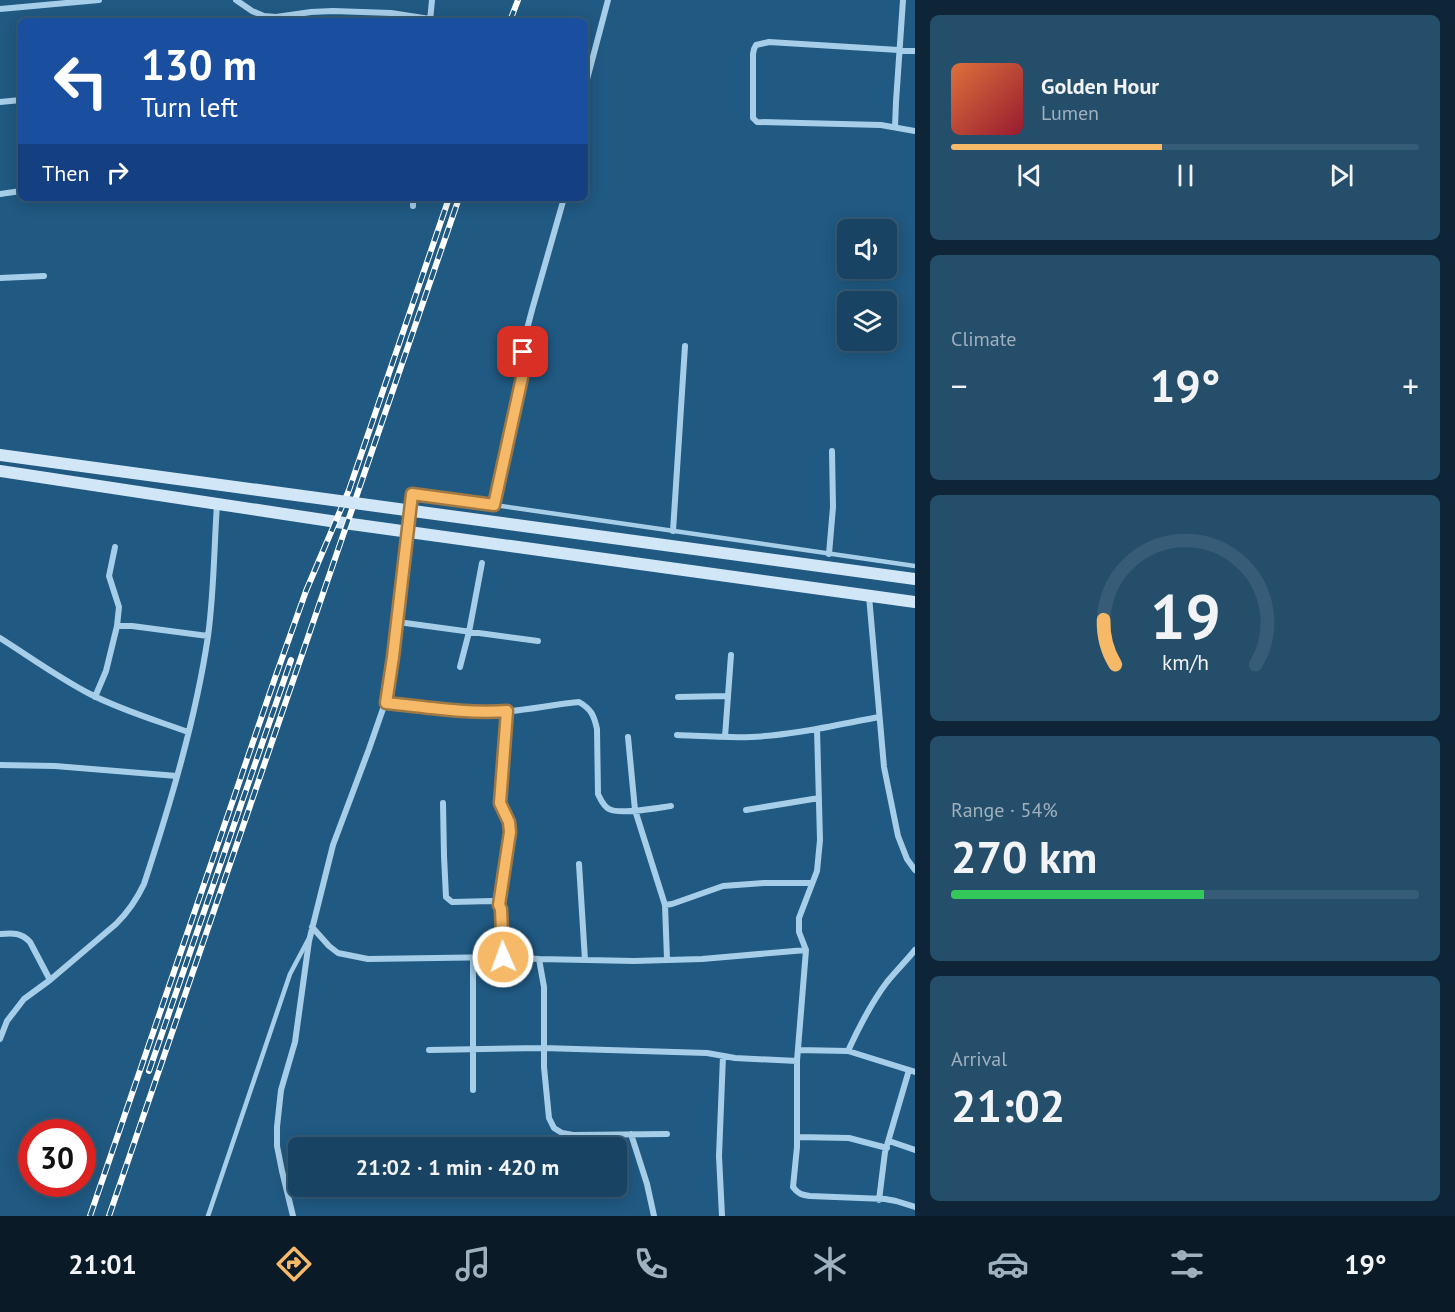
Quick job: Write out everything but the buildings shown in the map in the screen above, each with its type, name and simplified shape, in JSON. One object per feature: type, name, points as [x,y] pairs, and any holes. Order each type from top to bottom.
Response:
[{"type":"street","points":[[12,0],[12,8]]},
{"type":"street","points":[[0,9],[99,0]]},
{"type":"street","points":[[236,0],[264,16],[276,17],[333,10],[391,13],[419,18]]},
{"type":"street","points":[[430,18],[432,0]]},
{"type":"street","points":[[588,76],[608,0]]},
{"type":"street","points":[[896,127],[903,0]]},
{"type":"street","points":[[915,51],[769,42],[756,45],[753,49],[753,118],[757,122],[881,125],[915,131]]},
{"type":"street","points":[[0,102],[18,100]]},
{"type":"street","points":[[0,194],[18,191]]},
{"type":"street","points":[[413,201],[413,206]]},
{"type":"street","points":[[494,505],[521,380],[526,333],[563,201]]},
{"type":"street","points":[[0,278],[44,276]]},
{"type":"street","points":[[673,531],[685,346]]},
{"type":"street","points":[[829,554],[833,507],[832,451]]},
{"type":"street","points":[[0,455],[915,579]]},
{"type":"street","points":[[0,471],[217,504],[915,602]]},
{"type":"street","points":[[0,1039],[7,1021],[24,999],[116,924],[138,898],[149,870],[177,776],[208,636],[217,504]]},
{"type":"street","points":[[293,1216],[279,1154],[277,1127],[281,1090],[294,1042],[310,935],[333,845],[386,703],[408,531]]},
{"type":"street","points":[[95,697],[106,671],[117,626],[119,607],[109,576],[115,547]]},
{"type":"street","points":[[460,667],[482,563]]},
{"type":"street","points":[[869,595],[884,767],[898,837],[907,859],[915,870]]},
{"type":"street","points":[[398,622],[538,641]]},
{"type":"street","points":[[117,626],[208,636]]},
{"type":"street","points":[[0,638],[95,697],[188,732]]},
{"type":"street","points":[[725,737],[731,655]]},
{"type":"street","points":[[678,697],[728,696]]},
{"type":"street","points":[[386,703],[487,712],[579,702],[588,707],[595,718],[598,794],[607,809],[616,812],[670,806]]},
{"type":"street","points":[[503,957],[499,905],[510,832],[509,822],[500,803],[507,711]]},
{"type":"street","points":[[677,735],[771,736],[879,717]]},
{"type":"street","points":[[817,729],[820,840],[817,871],[799,918],[799,932],[806,950],[797,1062],[797,1137],[793,1187],[802,1195],[896,1201],[915,1207]]},
{"type":"street","points":[[628,737],[635,810],[665,905],[667,959]]},
{"type":"street","points":[[0,765],[55,766],[177,776]]},
{"type":"street","points":[[746,810],[819,798]]},
{"type":"street","points":[[443,803],[444,876],[447,897],[452,903],[492,901],[499,905]]},
{"type":"street","points":[[579,864],[585,960]]},
{"type":"street","points":[[665,905],[723,886],[812,883]]},
{"type":"street","points":[[312,927],[338,953],[368,959],[503,957],[634,961],[702,959],[806,950]]},
{"type":"street","points":[[0,934],[15,933],[26,937],[50,980]]},
{"type":"street","points":[[848,1051],[867,1012],[888,981],[915,950]]},
{"type":"street","points":[[473,958],[473,1090]]},
{"type":"street","points":[[539,959],[544,987],[543,1048],[549,1118],[554,1128],[562,1133],[573,1135],[667,1134]]},
{"type":"street","points":[[429,1050],[543,1048],[707,1053],[735,1058],[797,1062]]},
{"type":"street","points":[[798,1050],[848,1051],[912,1071],[888,1144],[879,1200]]},
{"type":"street","points":[[722,1216],[719,1155],[723,1056]]},
{"type":"street","points":[[632,1134],[654,1216]]},
{"type":"street","points":[[797,1137],[841,1137],[915,1150]]},
{"type":"lane","points":[[408,531],[412,494],[915,566]]},
{"type":"lane","points":[[208,1216],[290,974],[310,935]]},
{"type":"railway","points":[[511,18],[518,0]]},
{"type":"railway","points":[[90,1216],[275,678],[306,591],[349,490],[448,201]]},
{"type":"railway","points":[[109,1216],[458,201]]},
{"type":"railway","points":[[149,1071],[291,660]]},
{"type":"route","points":[[503,957],[499,905],[510,832],[509,822],[500,803],[507,711],[460,711],[386,703],[412,494],[494,505],[523,373],[523,352]]}]
